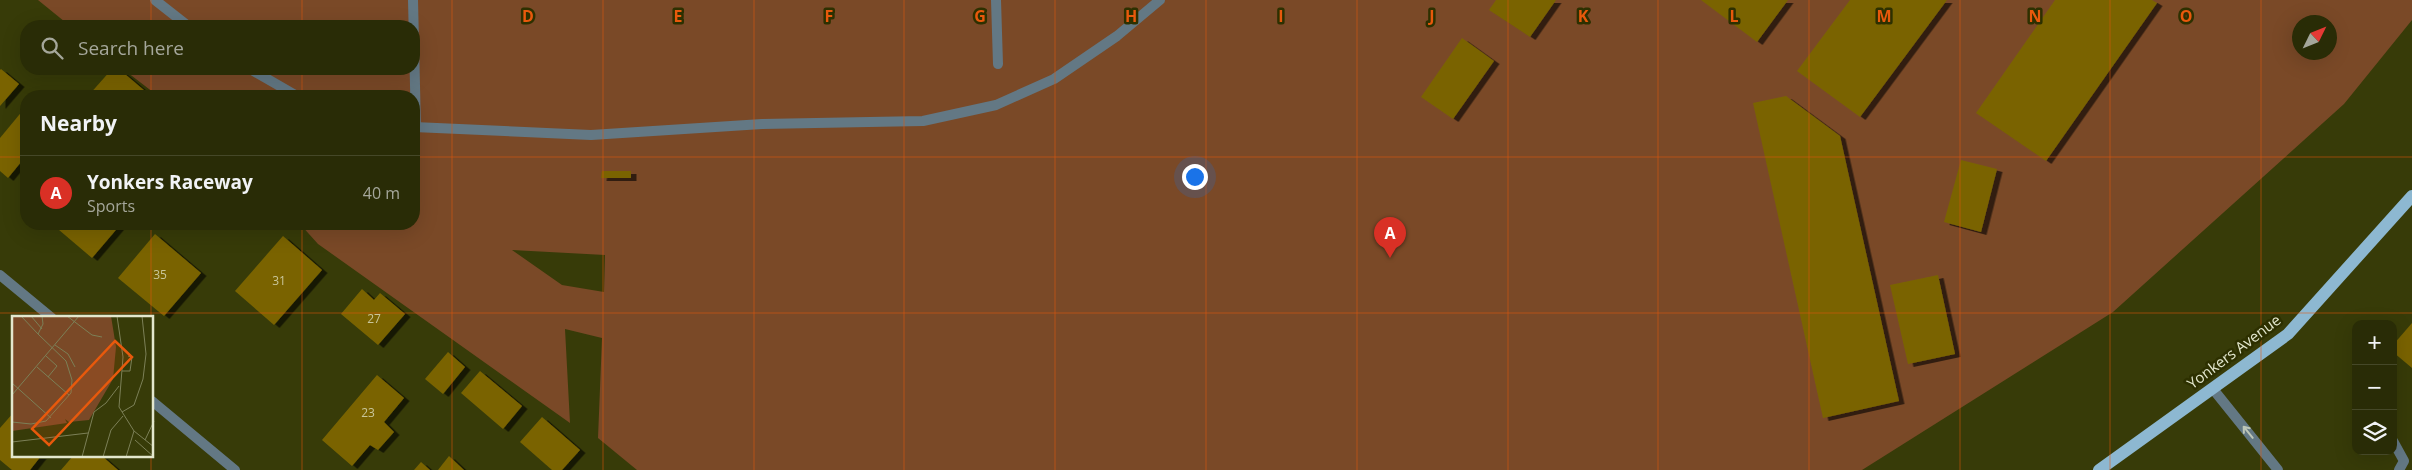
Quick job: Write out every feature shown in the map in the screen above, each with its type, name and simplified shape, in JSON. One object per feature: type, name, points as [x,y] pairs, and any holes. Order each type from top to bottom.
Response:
[{"type":"main road","name":"Yonkers Avenue","points":[[2100,470],[2288,334],[2412,196]]},
{"type":"street","points":[[155,0],[180,20]]},
{"type":"street","points":[[413,0],[413,20]]},
{"type":"street","points":[[996,0],[998,64]]},
{"type":"street","points":[[420,128],[590,135],[762,124],[923,121],[996,105],[1054,79],[1117,36],[1160,0]]},
{"type":"street","points":[[260,75],[287,90]]},
{"type":"street","points":[[414,75],[414,90]]},
{"type":"street","points":[[0,275],[50,316]]},
{"type":"street","points":[[2213,389],[2278,470]]},
{"type":"street","points":[[154,403],[235,470]]},
{"type":"street","points":[[2397,448],[2404,461],[2399,470]]},
{"type":"shaded area","points":[[38,0],[2412,0],[2412,20],[2344,104],[2113,312],[1862,470],[637,470],[598,438],[602,338],[565,329],[570,423],[318,244],[305,230],[420,230],[420,90],[150,90],[131,75],[420,75],[420,20],[63,20]],"holes":[[[512,250],[605,255],[604,292],[562,285]]]},
{"type":"building","points":[[1496,0],[1556,0],[1530,37],[1489,10]]},
{"type":"building","points":[[1701,0],[1788,0],[1757,42]]},
{"type":"building","points":[[1850,0],[1947,0],[1860,117],[1797,71]]},
{"type":"building","points":[[2055,0],[2152,0],[2157,3],[2046,161],[1976,113]]},
{"type":"building","points":[[1462,38],[1494,61],[1453,119],[1421,97]]},
{"type":"building","points":[[0,70],[19,84],[0,106]]},
{"type":"building","points":[[107,75],[126,75],[144,90],[93,90]]},
{"type":"building","points":[[1786,96],[1840,136],[1899,401],[1823,418],[1753,103]]},
{"type":"building","points":[[20,114],[20,163],[8,178],[0,171],[0,138]]},
{"type":"building","points":[[1961,160],[1997,169],[1981,232],[1944,222]]},
{"type":"building","points":[[602,171],[631,171],[631,178],[601,178]]},
{"type":"building","points":[[59,230],[116,230],[92,258]]},
{"type":"building","points":[[155,234],[201,273],[164,316],[118,278]]},
{"type":"building","points":[[283,236],[322,270],[274,325],[235,291]]},
{"type":"building","points":[[1938,275],[1955,354],[1908,364],[1890,285]]},
{"type":"building","points":[[362,289],[374,300],[380,293],[405,314],[378,345],[341,314]]},
{"type":"building","points":[[2412,323],[2412,368],[2397,355],[2397,340]]},
{"type":"building","points":[[448,352],[465,367],[443,394],[425,379]]},
{"type":"building","points":[[480,371],[522,406],[503,429],[461,393]]},
{"type":"building","points":[[377,375],[404,398],[384,422],[394,432],[378,450],[370,445],[352,466],[322,440]]},
{"type":"building","points":[[12,414],[12,458],[39,458],[30,470],[12,470],[0,460],[0,428]]},
{"type":"building","points":[[542,417],[580,450],[562,470],[552,470],[520,442]]},
{"type":"building","points":[[449,456],[464,470],[438,470]]},
{"type":"building","points":[[71,458],[104,458],[118,470],[61,470]]},
{"type":"building","points":[[421,462],[430,470],[414,470]]},
{"type":"place","name":"Yonkers Raceway","points":[[1390,258]]}]
